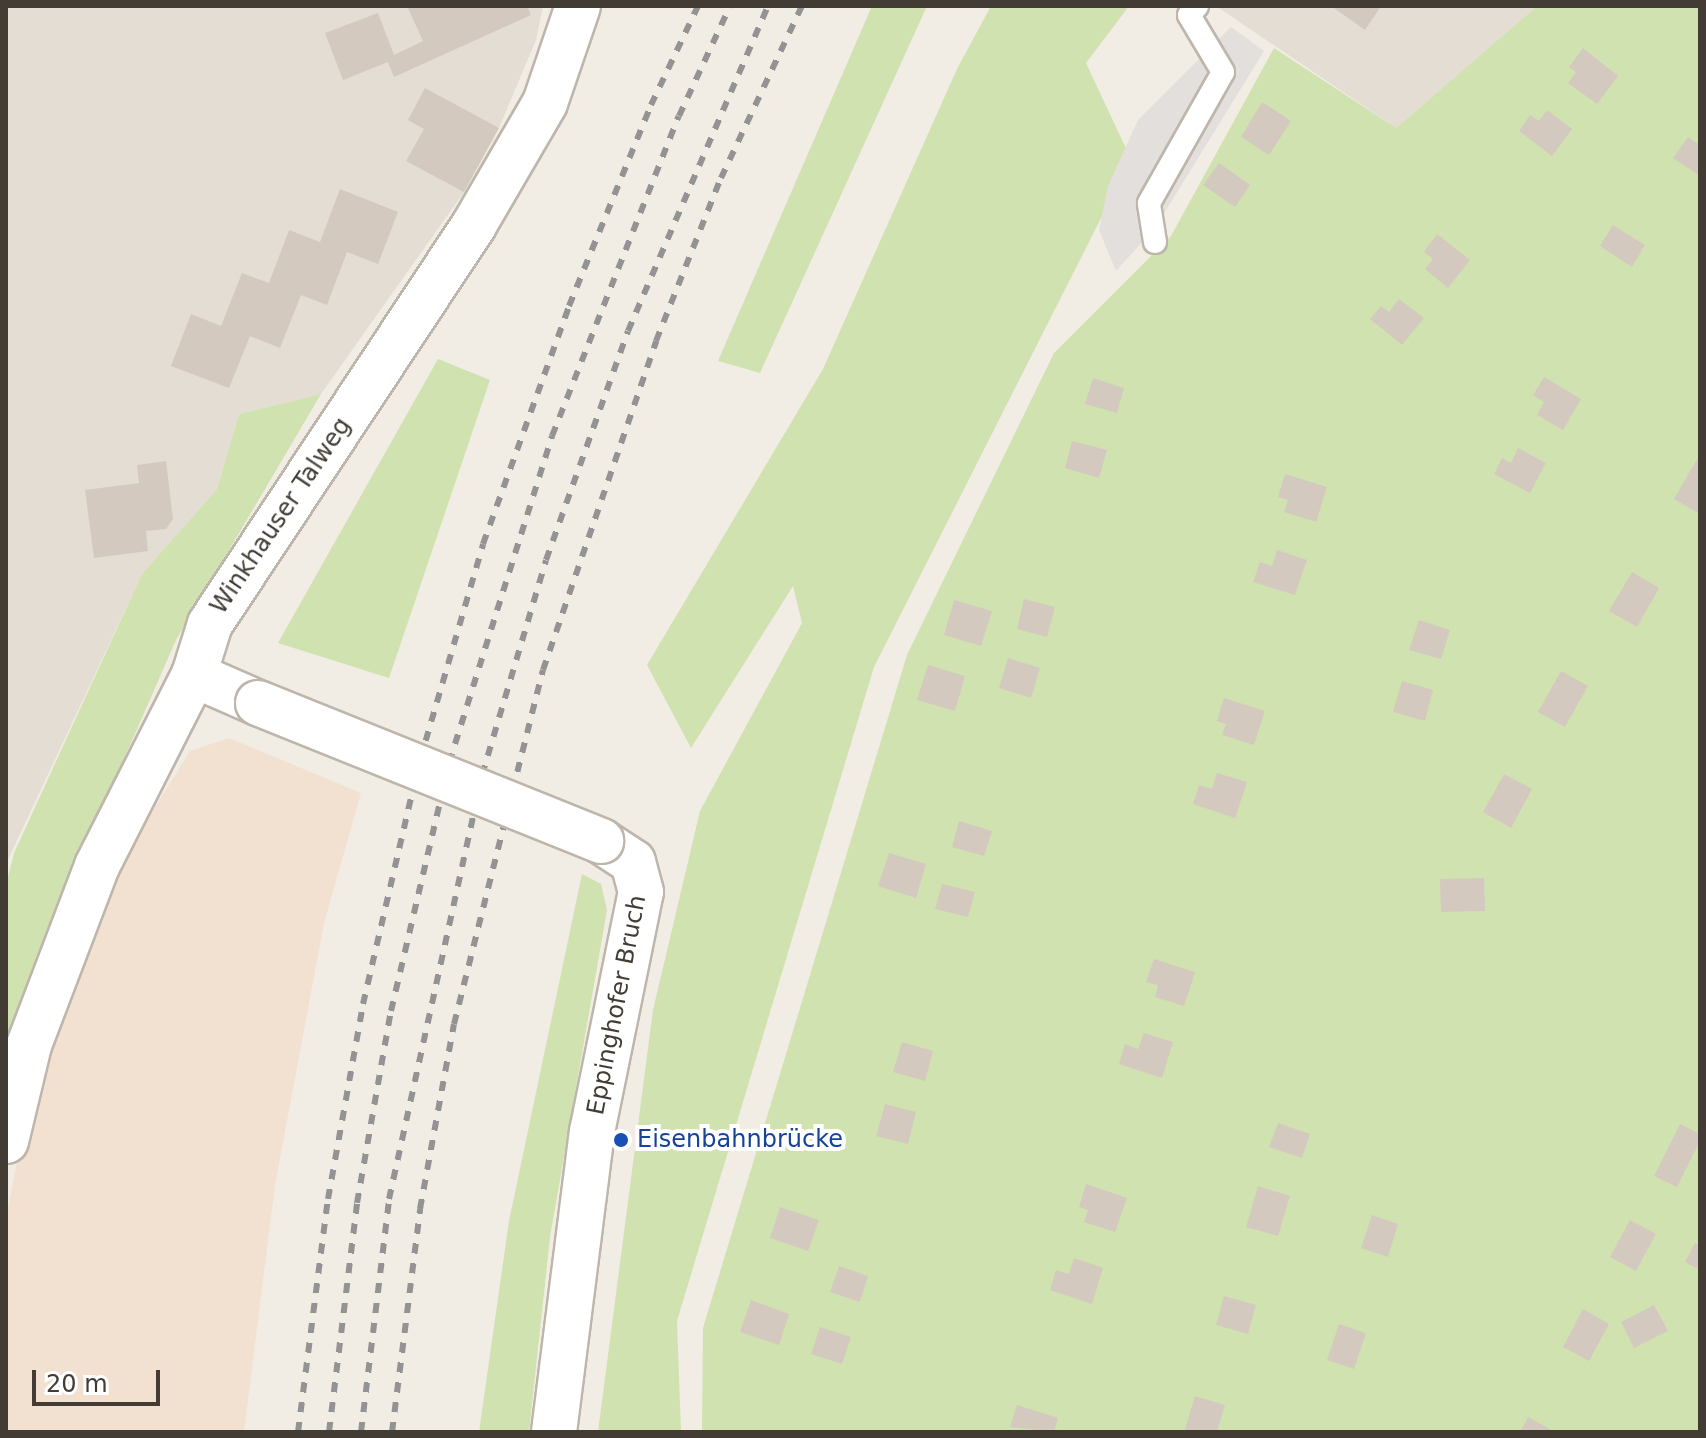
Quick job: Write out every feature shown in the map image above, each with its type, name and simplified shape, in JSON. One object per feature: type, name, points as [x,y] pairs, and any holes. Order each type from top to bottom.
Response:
[{"type":"street","name":"Winkhauser Talweg","points":[[6,1141],[29,1045],[97,866],[194,675],[210,624],[474,225],[545,103],[578,6]]},
{"type":"street","name":"Eppinghofer Bruch","points":[[194,675],[601,841],[633,862],[641,892],[592,1132],[554,1432]]},
{"type":"lane","points":[[1155,242],[1149,203],[1223,72],[1193,10]]},
{"type":"shaded area","points":[[6,6],[543,6],[536,40],[499,128],[464,192],[321,394],[239,414],[217,489],[142,574],[6,864]]},
{"type":"shaded area","points":[[1216,6],[1537,6],[1396,128]]},
{"type":"shaded area","points":[[1231,27],[1264,51],[1155,228],[1116,271],[1099,230],[1108,186],[1138,120]]},
{"type":"shaded area","points":[[229,738],[361,793],[324,923],[275,1185],[244,1432],[6,1432],[6,1218],[29,1102],[113,875],[190,751]]},
{"type":"green space","points":[[872,6],[927,6],[760,373],[718,361]]},
{"type":"green space","points":[[991,6],[1129,6],[1086,63],[1131,159],[874,667],[677,1321],[681,1432],[598,1432],[653,1010],[700,811],[802,623],[793,586],[691,748],[647,665],[823,369],[957,69]]},
{"type":"green space","points":[[1537,6],[1700,6],[1700,1432],[702,1432],[703,1328],[907,655],[1054,353],[1171,236],[1274,48],[1396,128]]},
{"type":"green space","points":[[438,359],[490,380],[389,678],[278,643]]},
{"type":"green space","points":[[321,394],[176,640],[64,896],[6,1072],[6,885],[14,853],[142,574],[217,489],[239,414]]},
{"type":"green space","points":[[582,874],[601,884],[607,910],[550,1237],[529,1432],[479,1432],[509,1221]]},
{"type":"building","points":[[407,6],[527,6],[531,15],[394,77],[388,62],[343,80],[325,33],[378,13],[394,55],[423,41]]},
{"type":"building","points":[[1331,6],[1381,6],[1365,30]]},
{"type":"building","points":[[1583,48],[1618,76],[1597,104],[1568,83],[1576,72],[1569,67]]},
{"type":"building","points":[[425,88],[499,128],[464,192],[406,161],[424,129],[408,120]]},
{"type":"building","points":[[1262,102],[1291,121],[1269,155],[1241,137]]},
{"type":"building","points":[[1547,110],[1572,129],[1552,156],[1519,131],[1530,115],[1539,121]]},
{"type":"building","points":[[1688,137],[1700,145],[1700,176],[1673,158]]},
{"type":"building","points":[[1219,163],[1250,185],[1235,207],[1203,185]]},
{"type":"building","points":[[340,189],[398,212],[378,264],[347,252],[327,305],[301,295],[280,348],[250,336],[229,388],[171,366],[191,314],[221,326],[242,273],[269,283],[289,230],[320,242]]},
{"type":"building","points":[[1613,225],[1645,245],[1632,267],[1600,246]]},
{"type":"building","points":[[1437,234],[1470,260],[1448,288],[1425,269],[1433,259],[1424,252]]},
{"type":"building","points":[[1399,299],[1424,318],[1402,345],[1370,319],[1381,306],[1389,312]]},
{"type":"building","points":[[1544,377],[1581,399],[1563,430],[1537,415],[1544,402],[1533,395]]},
{"type":"building","points":[[1093,378],[1124,388],[1117,413],[1085,404]]},
{"type":"building","points":[[1072,441],[1107,450],[1099,478],[1065,468]]},
{"type":"building","points":[[1518,448],[1546,463],[1530,493],[1494,474],[1502,458],[1511,463]]},
{"type":"building","points":[[1697,459],[1700,461],[1700,514],[1674,499]]},
{"type":"building","points":[[166,461],[173,519],[166,529],[146,531],[148,551],[94,558],[85,490],[139,483],[137,465]]},
{"type":"building","points":[[1285,474],[1327,487],[1316,522],[1284,512],[1288,500],[1278,497]]},
{"type":"building","points":[[1277,550],[1307,560],[1295,595],[1253,582],[1260,562],[1272,566]]},
{"type":"building","points":[[1632,572],[1659,588],[1637,627],[1609,611]]},
{"type":"building","points":[[1024,599],[1055,607],[1047,637],[1017,629]]},
{"type":"building","points":[[954,600],[992,611],[981,646],[944,635]]},
{"type":"building","points":[[1419,620],[1450,630],[1441,659],[1409,650]]},
{"type":"building","points":[[1008,658],[1040,668],[1031,698],[999,688]]},
{"type":"building","points":[[928,665],[965,676],[955,711],[917,700]]},
{"type":"building","points":[[1561,671],[1588,686],[1565,727],[1538,712]]},
{"type":"building","points":[[1402,681],[1433,690],[1425,721],[1393,712]]},
{"type":"building","points":[[1224,698],[1265,711],[1254,745],[1222,735],[1226,724],[1217,721]]},
{"type":"building","points":[[1217,773],[1247,782],[1235,818],[1193,804],[1199,785],[1212,789]]},
{"type":"building","points":[[1504,774],[1532,789],[1511,828],[1483,812]]},
{"type":"building","points":[[959,821],[992,831],[984,856],[952,847]]},
{"type":"building","points":[[889,853],[926,864],[916,898],[878,886]]},
{"type":"building","points":[[1484,878],[1485,911],[1441,912],[1440,879]]},
{"type":"building","points":[[942,884],[975,892],[968,917],[935,909]]},
{"type":"building","points":[[1154,959],[1195,972],[1184,1006],[1155,997],[1158,985],[1146,982]]},
{"type":"building","points":[[1144,1033],[1173,1042],[1162,1078],[1119,1064],[1125,1044],[1138,1049]]},
{"type":"building","points":[[902,1042],[933,1051],[925,1081],[893,1072]]},
{"type":"building","points":[[885,1104],[916,1112],[908,1144],[876,1136]]},
{"type":"building","points":[[1278,1123],[1310,1134],[1302,1158],[1269,1147]]},
{"type":"building","points":[[1680,1124],[1700,1134],[1700,1141],[1677,1187],[1654,1176]]},
{"type":"building","points":[[1086,1184],[1127,1198],[1115,1232],[1084,1222],[1088,1210],[1079,1207]]},
{"type":"building","points":[[1258,1186],[1290,1196],[1278,1236],[1246,1227]]},
{"type":"building","points":[[780,1207],[819,1220],[808,1251],[770,1238]]},
{"type":"building","points":[[1372,1215],[1398,1224],[1388,1257],[1361,1248]]},
{"type":"building","points":[[1630,1220],[1656,1234],[1636,1271],[1610,1257]]},
{"type":"building","points":[[1695,1243],[1700,1245],[1700,1270],[1685,1262]]},
{"type":"building","points":[[1074,1258],[1103,1268],[1092,1304],[1050,1290],[1056,1270],[1069,1274]]},
{"type":"building","points":[[839,1266],[868,1276],[860,1302],[830,1292]]},
{"type":"building","points":[[1224,1296],[1256,1305],[1248,1334],[1216,1325]]},
{"type":"building","points":[[751,1300],[789,1314],[779,1345],[740,1332]]},
{"type":"building","points":[[1654,1305],[1668,1331],[1634,1348],[1621,1322]]},
{"type":"building","points":[[1583,1309],[1609,1324],[1589,1361],[1563,1347]]},
{"type":"building","points":[[1339,1324],[1366,1333],[1354,1369],[1327,1360]]},
{"type":"building","points":[[820,1327],[851,1337],[842,1364],[811,1354]]},
{"type":"building","points":[[1195,1396],[1225,1405],[1217,1432],[1184,1432]]},
{"type":"building","points":[[1017,1405],[1058,1418],[1054,1432],[1010,1427]]},
{"type":"building","points":[[1528,1417],[1555,1432],[1520,1432]]},
{"type":"railway","points":[[298,1432],[328,1199],[363,1004],[420,760],[483,544],[569,306],[651,105],[698,6]]},
{"type":"railway","points":[[329,1432],[357,1203],[391,1011],[449,763],[552,436],[679,116],[730,6]]},
{"type":"railway","points":[[361,1432],[389,1199],[482,775],[546,560],[628,331],[768,6]]},
{"type":"railway","points":[[392,1432],[420,1209],[454,1024],[543,670],[656,341],[721,178],[802,6]]},
{"type":"place","name":"Eisenbahnbrücke","points":[[621,1140]]}]
